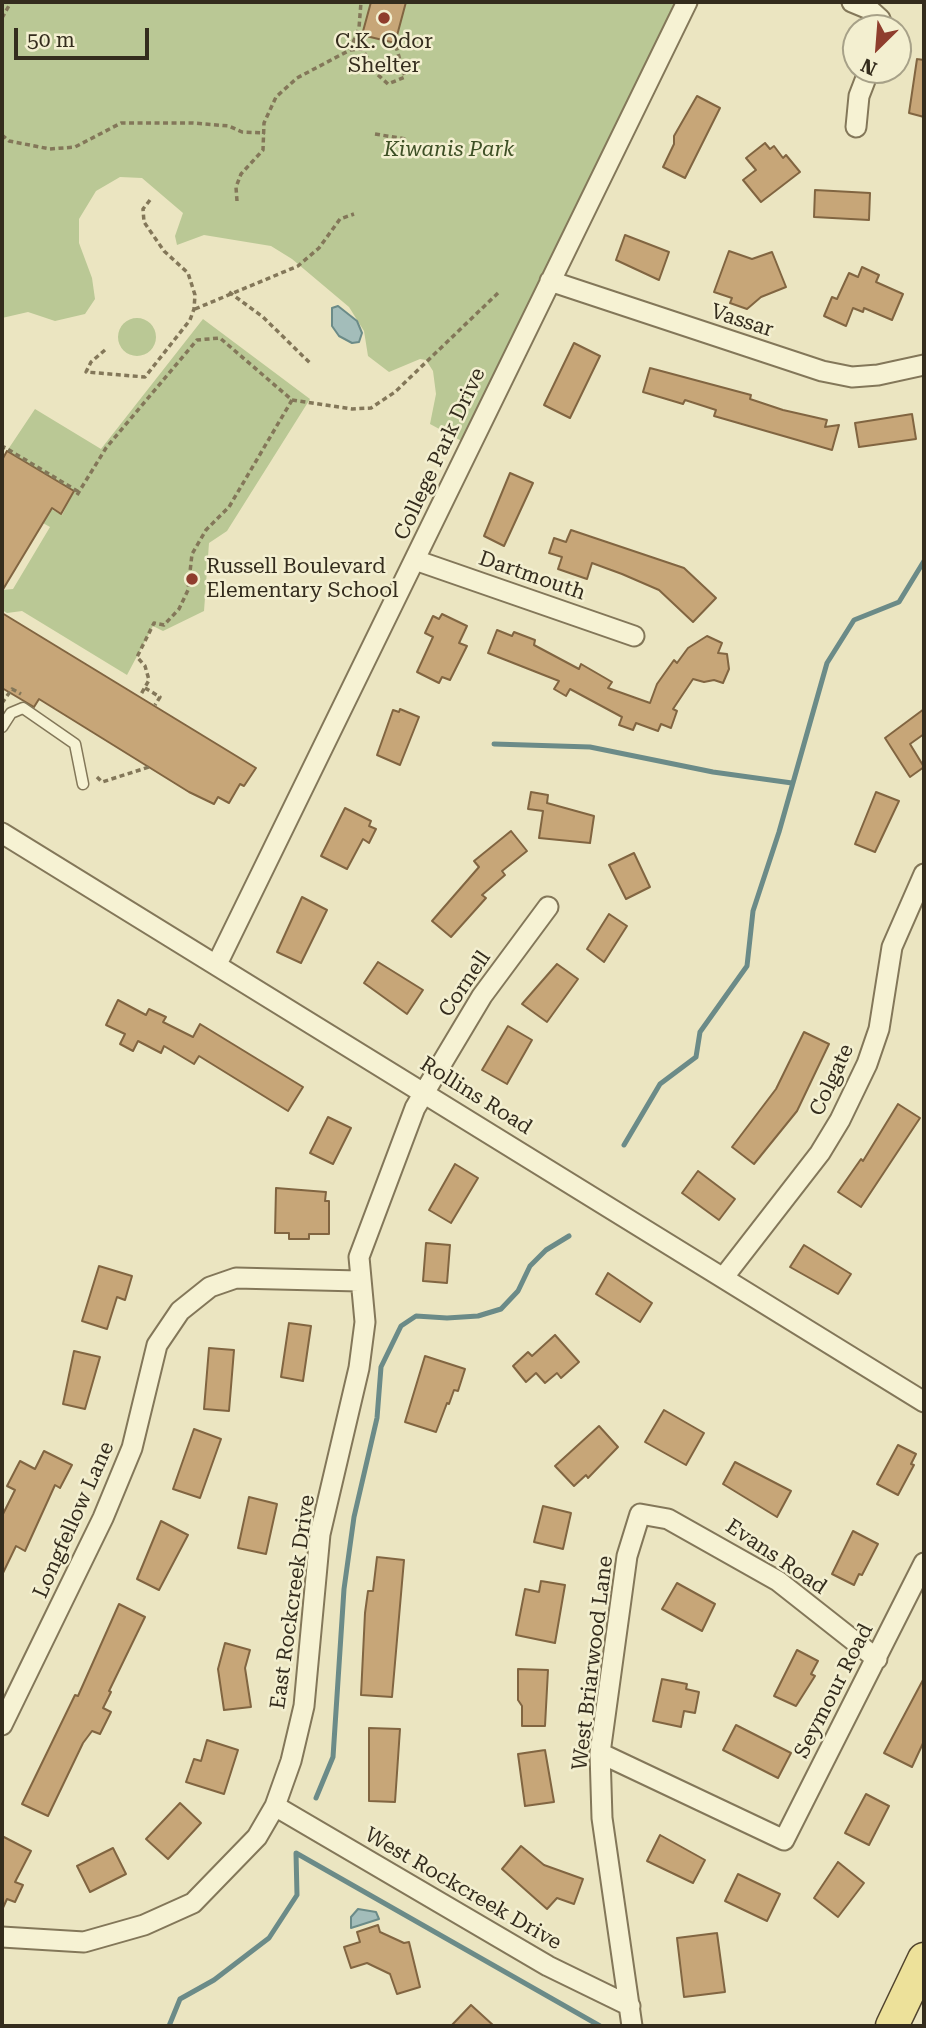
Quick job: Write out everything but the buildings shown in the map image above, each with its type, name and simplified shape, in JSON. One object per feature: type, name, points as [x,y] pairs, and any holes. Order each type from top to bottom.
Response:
[{"type":"main road","points":[[891,2026],[924,1959]]},
{"type":"street","name":"College Park Drive","points":[[217,964],[687,2]]},
{"type":"street","points":[[852,2],[874,14]]},
{"type":"street","points":[[856,127],[859,96],[864,84]]},
{"type":"street","name":"Vassar","points":[[550,281],[822,371],[852,377],[878,375],[924,365]]},
{"type":"street","name":"Dartmouth","points":[[415,560],[634,636]]},
{"type":"street","name":"Rollins Road","points":[[2,833],[425,1091],[924,1402]]},
{"type":"street","name":"Colgate","points":[[723,1278],[820,1153],[841,1120],[867,1064],[879,1029],[892,947],[924,874]]},
{"type":"street","name":"Cornell","points":[[425,1091],[482,996],[548,906]]},
{"type":"street","name":"East Rockcreek Drive","points":[[2,1937],[84,1942],[144,1925],[193,1903],[257,1837],[275,1805],[304,1706],[320,1534],[359,1368],[365,1322],[359,1281],[359,1257],[411,1116],[425,1091]]},
{"type":"street","name":"Longfellow Lane","points":[[2,1725],[103,1518],[132,1448],[157,1345],[180,1311],[210,1287],[236,1278],[359,1281]]},
{"type":"street","name":"Evans Road","points":[[640,1514],[668,1518],[757,1568],[877,1659]]},
{"type":"street","name":"West Briarwood Lane","points":[[632,2026],[603,1818],[600,1753],[627,1556],[640,1514]]},
{"type":"street","name":"Seymour Road","points":[[600,1753],[784,1840],[924,1563]]},
{"type":"street","name":"West Rockcreek Drive","points":[[275,1805],[548,1966],[630,2006]]},
{"type":"lane","points":[[2,727],[11,713],[23,708],[75,744],[83,784]]},
{"type":"path","points":[[2,18],[11,2]]},
{"type":"path","points":[[349,50],[359,28],[361,2]]},
{"type":"path","points":[[237,201],[236,187],[240,174],[263,150],[264,123],[283,88],[349,50],[362,50],[377,74],[388,84],[405,77],[395,43]]},
{"type":"path","points":[[2,135],[9,141],[50,149],[75,147],[121,123],[204,124],[229,126],[242,132],[265,133]]},
{"type":"path","points":[[375,134],[406,139]]},
{"type":"path","points":[[149,200],[143,209],[144,222],[155,241],[188,273],[195,295],[194,309]]},
{"type":"path","points":[[105,349],[91,362],[86,372],[145,377],[194,309],[229,292],[298,266],[319,248],[340,219],[354,214]]},
{"type":"path","points":[[229,292],[263,317],[311,364]]},
{"type":"path","points":[[2,450],[4,447],[78,493],[106,448],[197,340],[220,338],[292,400],[352,409],[371,408],[395,392],[498,293]]},
{"type":"path","points":[[140,696],[148,673],[137,657],[154,623],[164,625],[179,609],[188,590],[192,554],[206,530],[229,506],[292,400]]},
{"type":"path","points":[[145,688],[160,697],[155,705]]},
{"type":"green space","name":"Kiwanis Park","points":[[2,2],[687,2],[469,445],[430,424],[436,394],[433,371],[426,360],[420,359],[389,372],[368,356],[364,331],[349,307],[292,259],[271,246],[204,235],[177,245],[175,236],[183,213],[142,178],[120,177],[96,191],[79,219],[79,243],[92,278],[95,299],[85,314],[55,321],[28,312],[2,318]]},
{"type":"green space","points":[[137,318],[150,324],[156,337],[150,350],[137,356],[124,350],[118,337],[124,324]]},
{"type":"green space","points":[[203,319],[310,399],[227,531],[209,543],[204,611],[163,631],[153,626],[127,675],[22,611],[7,613],[2,610],[2,590],[13,589],[50,527],[43,523],[51,509],[62,515],[74,492],[7,451],[35,409],[101,449]]},
{"type":"water","points":[[338,306],[357,321],[362,333],[359,342],[352,343],[339,336],[332,326],[332,308]]},
{"type":"water","points":[[358,1909],[376,1912],[379,1919],[351,1928],[351,1917]]},
{"type":"waterway","points":[[624,1145],[660,1084],[696,1057],[700,1032],[747,966],[753,911],[779,832],[827,663],[854,620],[899,602],[924,561]]},
{"type":"waterway","points":[[494,744],[590,747],[713,772],[792,783]]},
{"type":"waterway","points":[[316,1798],[333,1757],[344,1589],[354,1517],[377,1418],[381,1367],[401,1326],[416,1316],[478,1316],[501,1309],[518,1291],[530,1266],[546,1250],[569,1236]]},
{"type":"waterway","points":[[169,2026],[180,1999],[214,1980],[269,1938],[297,1895],[296,1853],[600,2026]]},
{"type":"place","name":"C.K. Odor Shelter","points":[[384,18]]},
{"type":"place","name":"Russell Boulevard Elementary School","points":[[192,579]]}]
